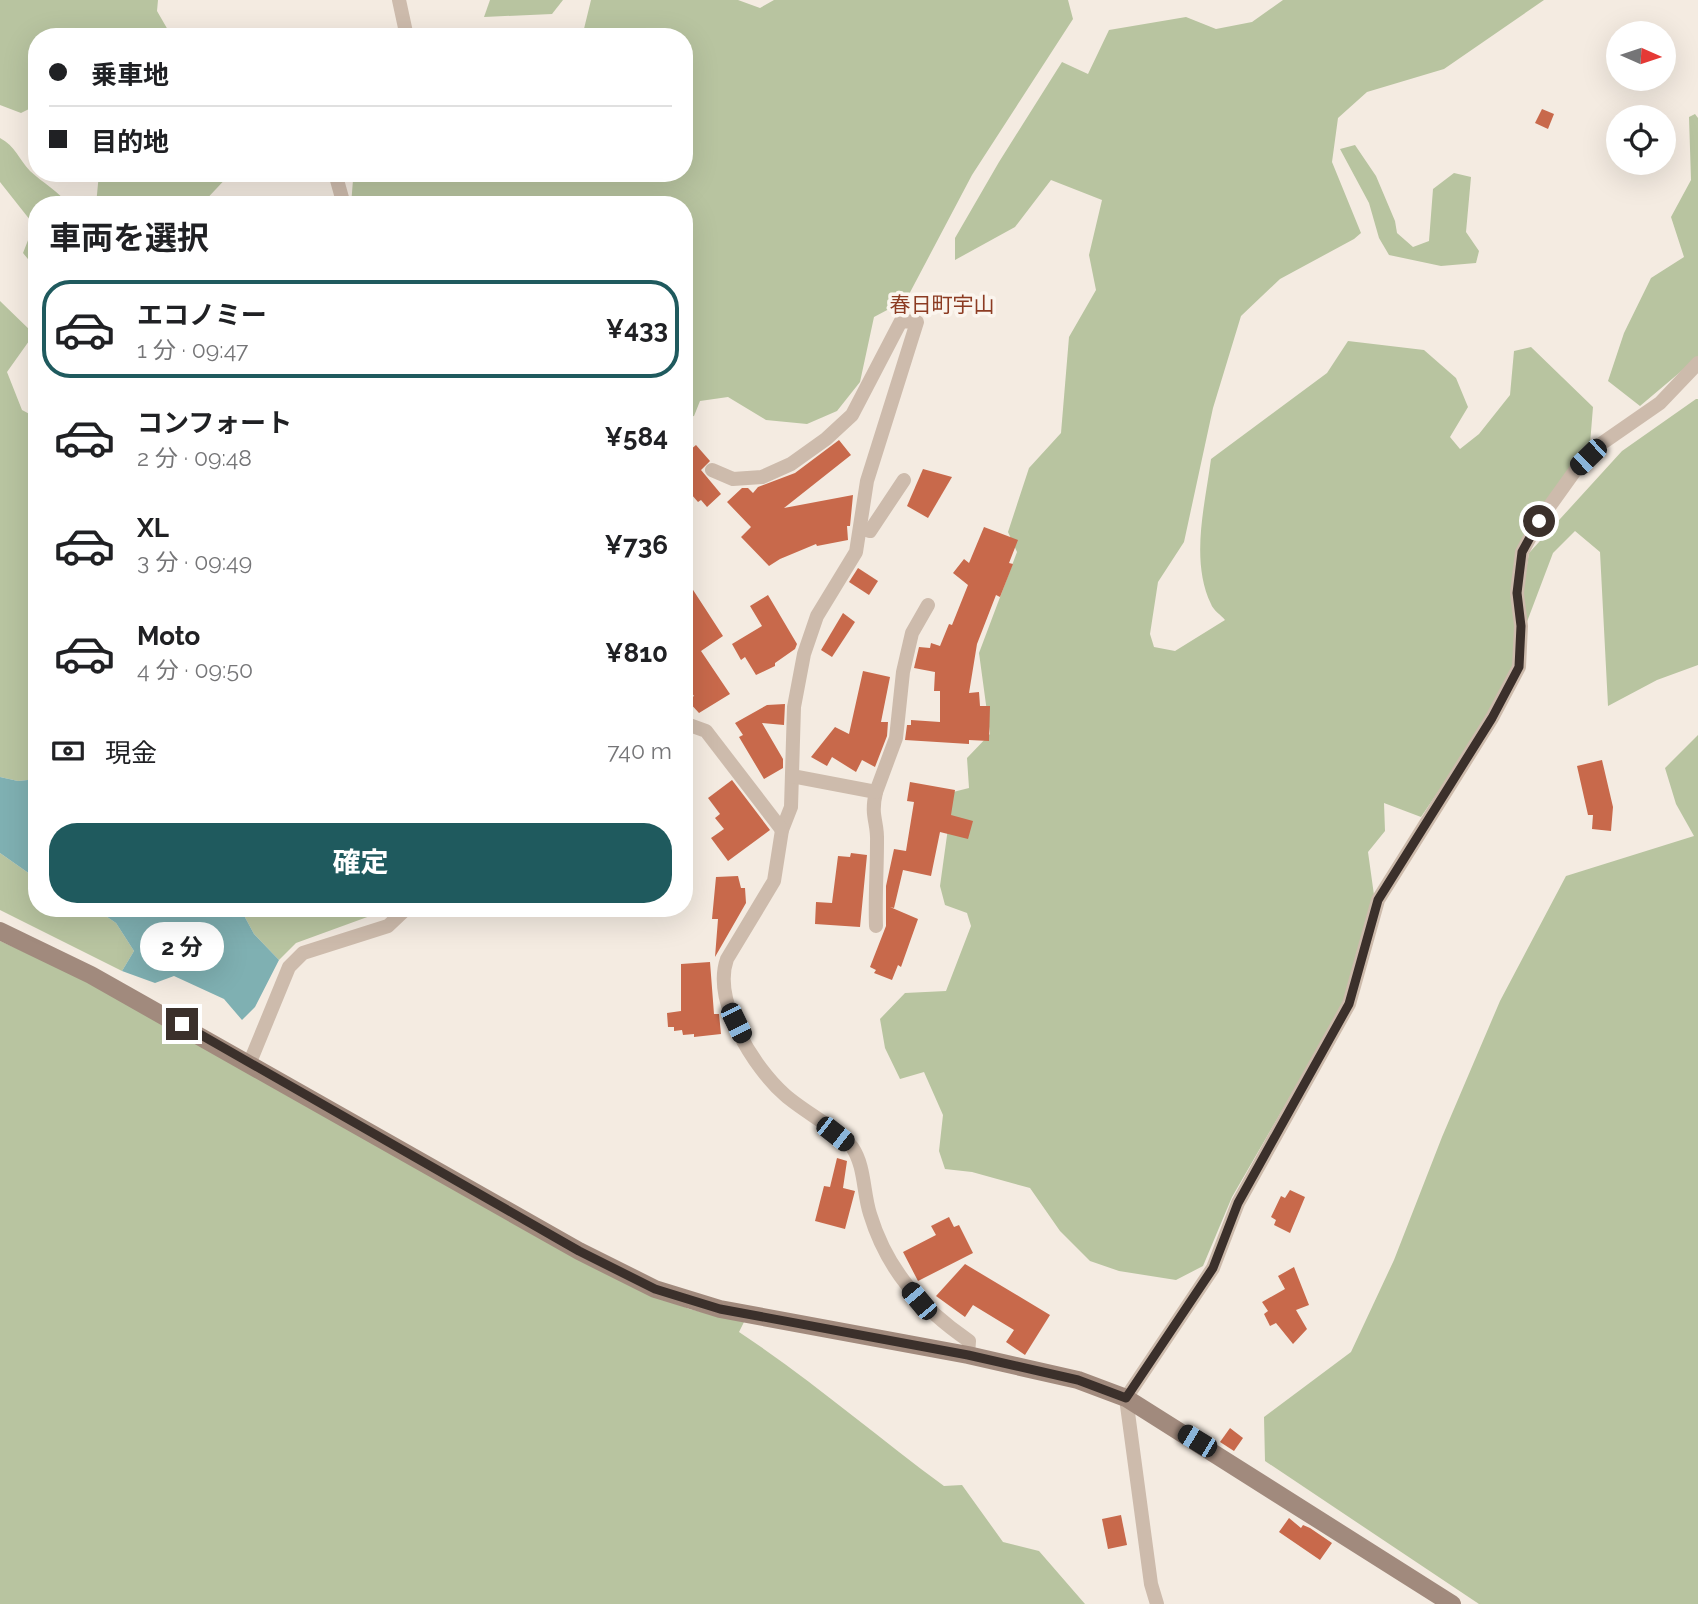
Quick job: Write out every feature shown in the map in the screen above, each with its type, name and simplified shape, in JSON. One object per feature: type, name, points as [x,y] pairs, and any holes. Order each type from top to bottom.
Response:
[{"type":"street","points":[[399,0],[405,28]]},
{"type":"street","points":[[712,470],[733,479],[762,477],[791,464],[809,452],[852,415],[901,321],[917,322],[867,481],[856,552],[817,616],[804,654],[794,707],[791,807],[782,830],[774,881],[722,972],[724,995],[755,1062],[784,1094],[851,1146],[859,1160],[869,1212],[892,1268],[919,1301],[969,1340],[968,1355]]},
{"type":"street","points":[[1157,1604],[1151,1584],[1126,1398],[1213,1268],[1238,1203],[1349,1004],[1378,900],[1492,718],[1519,667],[1521,626],[1517,593],[1522,552],[1539,521],[1577,467],[1598,446],[1660,403],[1698,363]]},
{"type":"street","points":[[861,528],[870,531],[904,480]]},
{"type":"street","points":[[876,926],[874,871],[878,839],[871,811],[896,738],[903,672],[912,633],[928,605]]},
{"type":"street","points":[[693,727],[706,732],[782,830]]},
{"type":"street","points":[[792,776],[876,792]]},
{"type":"street","points":[[250,1062],[289,967],[303,953],[388,926],[398,917]]},
{"type":"street","points":[[0,931],[91,975],[250,1062],[579,1251],[655,1289],[720,1309],[968,1355],[1078,1380],[1126,1398],[1452,1604]]},
{"type":"green space","points":[[0,0],[158,0],[157,11],[167,28],[28,28],[28,110],[21,113],[0,105]]},
{"type":"green space","points":[[490,0],[563,0],[552,14],[484,17]]},
{"type":"green space","points":[[591,0],[738,0],[760,8],[774,0],[1068,0],[1073,19],[972,175],[906,300],[874,317],[860,382],[837,411],[807,424],[766,420],[728,397],[700,401],[693,416],[693,196],[352,196],[353,182],[693,182],[693,28],[584,28]]},
{"type":"green space","points":[[1283,0],[1544,0],[1444,69],[1367,92],[1338,118],[1332,162],[1361,233],[1280,279],[1241,316],[1213,408],[1184,542],[1158,582],[1150,634],[1154,647],[1175,651],[1225,620],[1212,606],[1201,569],[1201,532],[1211,459],[1327,373],[1348,341],[1424,350],[1456,378],[1468,407],[1450,437],[1460,449],[1479,434],[1510,395],[1514,351],[1531,347],[1593,407],[1590,444],[1526,533],[1515,663],[1493,711],[1421,817],[1384,803],[1385,831],[1368,852],[1374,895],[1343,1005],[1232,1197],[1203,1266],[1176,1280],[1119,1271],[1090,1261],[1060,1231],[1030,1188],[972,1172],[945,1169],[939,1151],[943,1115],[924,1072],[900,1079],[885,1048],[880,1019],[905,993],[946,991],[971,926],[967,913],[945,905],[940,886],[953,792],[969,788],[967,758],[990,734],[979,653],[1017,552],[1008,532],[1029,468],[1061,433],[1069,337],[1096,290],[1089,255],[1102,200],[1051,180],[1015,227],[955,260],[955,238],[1062,62],[1088,74],[1109,30],[1186,17],[1216,29],[1252,22]]},
{"type":"green space","points":[[1695,114],[1698,118],[1698,357],[1640,406],[1608,381],[1624,333],[1651,278],[1684,257],[1671,217],[1691,180],[1689,117]]},
{"type":"green space","points":[[0,138],[13,149],[28,168],[28,182],[44,182],[61,196],[28,196],[28,217],[0,182]]},
{"type":"green space","points":[[1355,145],[1376,176],[1395,221],[1397,233],[1413,247],[1429,241],[1433,189],[1454,173],[1471,177],[1466,232],[1479,251],[1476,263],[1441,266],[1389,255],[1379,238],[1369,203],[1340,149]]},
{"type":"green space","points":[[98,182],[223,182],[209,196],[97,196]]},
{"type":"green space","points":[[28,240],[28,259],[23,253]]},
{"type":"green space","points":[[0,301],[28,328],[28,342],[7,372],[22,410],[28,413],[28,780],[0,777]]},
{"type":"green space","points":[[1696,399],[1698,665],[1657,680],[1608,706],[1600,552],[1575,531],[1553,553],[1525,627],[1522,594],[1529,553],[1622,451]]},
{"type":"green space","points":[[1698,735],[1698,1604],[1479,1604],[1265,1461],[1264,1417],[1351,1352],[1394,1260],[1442,1137],[1500,1001],[1566,876],[1694,836],[1676,804],[1665,768]]},
{"type":"green space","points":[[0,853],[28,873],[28,917],[107,917],[116,923],[134,951],[122,971],[0,910]]},
{"type":"green space","points":[[245,917],[367,917],[296,943],[279,960],[254,934]]},
{"type":"green space","points":[[0,941],[89,981],[643,1288],[689,1309],[744,1322],[739,1332],[944,1486],[962,1485],[1003,1542],[1039,1551],[1085,1604],[0,1604]]},
{"type":"water","points":[[0,777],[28,780],[28,873],[0,853]]},
{"type":"water","points":[[107,917],[245,917],[254,934],[279,960],[255,1007],[242,1020],[224,999],[174,976],[155,983],[122,971],[134,951],[116,923]]},
{"type":"building","points":[[1542,109],[1554,114],[1548,129],[1535,123]]},
{"type":"building","points":[[839,440],[851,455],[784,508],[853,495],[850,526],[847,526],[848,540],[817,546],[816,544],[769,566],[741,537],[751,527],[727,502],[742,488],[748,488],[753,493],[758,487],[795,473]]},
{"type":"building","points":[[696,445],[710,461],[701,470],[721,494],[707,507],[693,496],[693,448]]},
{"type":"building","points":[[923,469],[952,477],[928,518],[907,506]]},
{"type":"building","points":[[984,527],[1018,540],[1009,563],[1013,564],[1000,597],[996,595],[977,644],[969,693],[979,692],[980,706],[990,706],[989,741],[969,740],[969,744],[905,740],[907,725],[911,725],[911,720],[940,722],[940,691],[934,691],[935,672],[914,668],[919,647],[930,648],[931,643],[940,646],[949,624],[952,625],[968,585],[953,573],[964,559],[969,563]]},
{"type":"building","points":[[858,568],[878,581],[869,595],[849,582]]},
{"type":"building","points":[[693,590],[723,636],[701,651],[730,694],[699,713],[693,706]]},
{"type":"building","points":[[768,595],[797,644],[795,649],[775,663],[775,666],[756,675],[745,657],[741,660],[732,644],[762,626],[750,606]]},
{"type":"building","points":[[843,613],[855,622],[832,657],[821,650]]},
{"type":"building","points":[[863,671],[890,677],[881,722],[888,722],[887,736],[875,767],[862,760],[856,772],[832,757],[827,766],[811,757],[835,727],[849,734]]},
{"type":"building","points":[[785,704],[784,725],[762,723],[783,759],[783,768],[764,779],[739,737],[743,735],[735,723],[767,705]]},
{"type":"building","points":[[1602,760],[1613,807],[1611,831],[1592,829],[1593,815],[1588,815],[1577,766]]},
{"type":"building","points":[[732,780],[770,830],[728,861],[711,838],[724,829],[715,818],[720,814],[708,798]]},
{"type":"building","points":[[910,782],[955,790],[951,815],[973,821],[968,839],[940,832],[931,876],[903,870],[894,908],[890,907],[918,919],[901,967],[898,965],[892,980],[874,973],[876,970],[870,967],[886,926],[886,886],[894,849],[906,851],[914,802],[907,801]]},
{"type":"building","points":[[851,853],[867,855],[860,927],[815,924],[816,902],[832,903],[838,856],[850,857]]},
{"type":"building","points":[[738,876],[741,888],[745,888],[746,903],[715,957],[718,919],[712,919],[716,877]]},
{"type":"building","points":[[710,962],[714,1014],[719,1014],[721,1034],[694,1037],[694,1034],[683,1035],[682,1030],[674,1031],[674,1027],[668,1027],[667,1013],[681,1011],[681,964]]},
{"type":"building","points":[[837,1158],[847,1161],[843,1188],[855,1191],[845,1229],[815,1221],[824,1186],[830,1187]]},
{"type":"building","points":[[1290,1190],[1305,1197],[1290,1233],[1274,1225],[1276,1220],[1271,1217],[1281,1196],[1285,1198]]},
{"type":"building","points":[[949,1217],[954,1227],[959,1225],[973,1253],[918,1281],[903,1252],[936,1235],[931,1226]]},
{"type":"building","points":[[965,1264],[1050,1315],[1025,1355],[1006,1342],[1014,1330],[973,1305],[965,1317],[936,1296]]},
{"type":"building","points":[[1294,1267],[1309,1305],[1296,1310],[1307,1329],[1293,1344],[1276,1323],[1270,1326],[1264,1314],[1268,1311],[1262,1302],[1285,1289],[1278,1276]]},
{"type":"building","points":[[1230,1428],[1243,1438],[1234,1451],[1220,1442]]},
{"type":"building","points":[[1121,1515],[1127,1545],[1108,1549],[1102,1519]]},
{"type":"building","points":[[1289,1518],[1301,1528],[1303,1525],[1310,1528],[1332,1543],[1320,1560],[1279,1532]]},
{"type":"district","name":"春日町宇山","points":[[942,305]]},
{"type":"route","points":[[182,1024],[579,1251],[655,1289],[720,1309],[968,1355],[1078,1380],[1126,1398],[1213,1268],[1238,1203],[1349,1004],[1378,900],[1492,718],[1519,667],[1521,626],[1517,593],[1522,552],[1539,521]]}]
